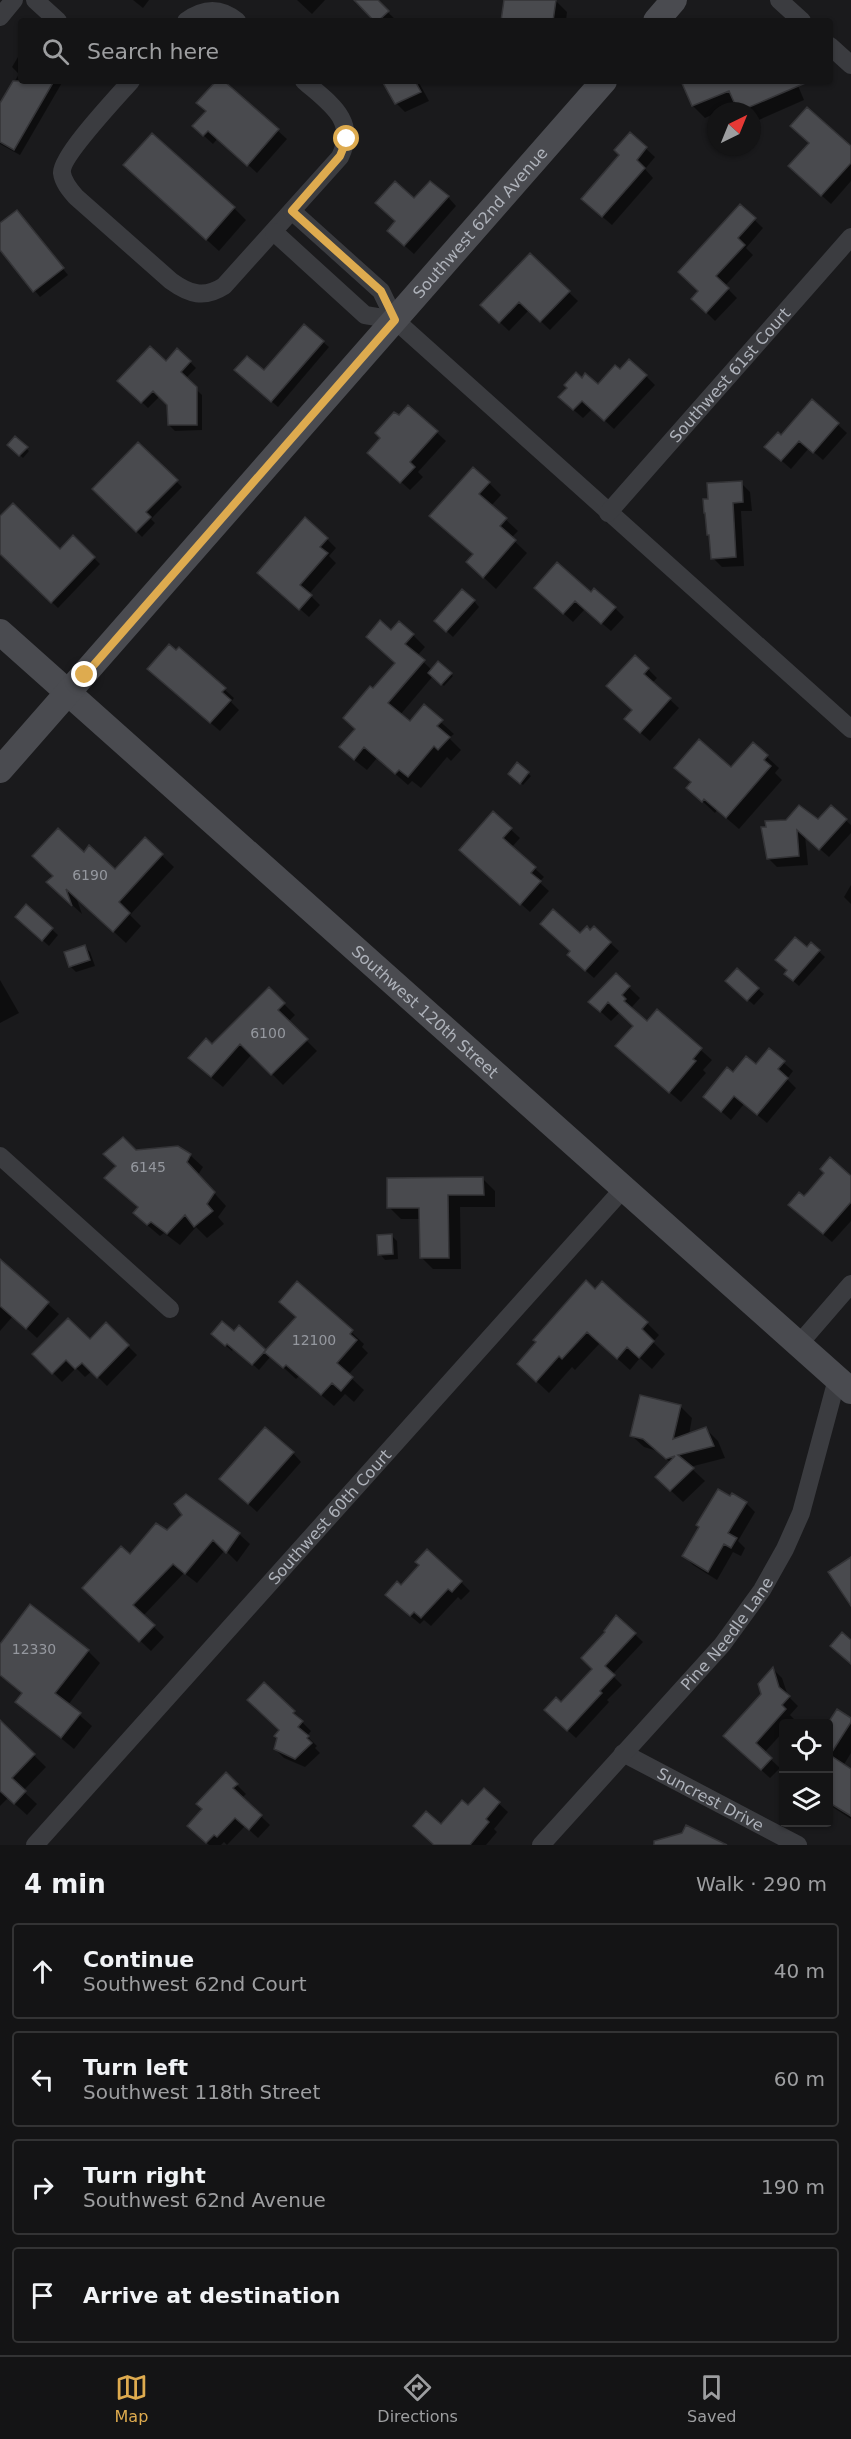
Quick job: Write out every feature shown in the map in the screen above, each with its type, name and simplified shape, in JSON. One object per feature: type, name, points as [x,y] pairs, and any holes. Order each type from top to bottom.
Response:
[{"type":"street","points":[[0,17],[14,0]]},
{"type":"street","points":[[35,0],[55,18]]},
{"type":"street","points":[[659,18],[675,0]]},
{"type":"street","points":[[779,0],[799,18]]},
{"type":"street","points":[[191,18],[203,11],[213,9],[232,18]]},
{"type":"street","points":[[833,49],[851,65]]},
{"type":"street","points":[[126,84],[72,150],[62,168],[62,174],[71,192],[84,204],[171,281],[187,292],[197,294],[215,292],[224,286],[274,232],[340,156],[345,147],[344,122],[333,107],[307,84]]},
{"type":"street","name":"Southwest 62nd Avenue","points":[[0,770],[601,84]]},
{"type":"street","points":[[292,211],[381,291],[395,320],[851,729]]},
{"type":"street","points":[[274,232],[365,315],[395,320]]},
{"type":"street","name":"Southwest 61st Court","points":[[608,513],[851,237]]},
{"type":"street","name":"Southwest 120th Street","points":[[0,632],[844,1385]]},
{"type":"street","points":[[0,1156],[170,1309]]},
{"type":"street","name":"Southwest 60th Court","points":[[35,1845],[624,1188]]},
{"type":"street","points":[[799,1344],[851,1284]]},
{"type":"street","name":"Pine Needle Lane","points":[[541,1845],[744,1617],[775,1568],[801,1513],[844,1385]]},
{"type":"street","name":"Suncrest Drive","points":[[624,1753],[798,1845]]},
{"type":"building","points":[[354,0],[378,0],[389,11],[381,18],[371,18]]},
{"type":"building","points":[[504,0],[556,0],[553,18],[501,18]]},
{"type":"building","points":[[13,81],[18,81],[18,84],[52,84],[14,150],[0,142],[0,103]]},
{"type":"building","points":[[213,84],[227,84],[279,129],[247,166],[208,131],[203,136],[192,126],[206,111],[196,103]]},
{"type":"building","points":[[384,84],[417,84],[421,92],[395,104]]},
{"type":"building","points":[[682,84],[803,84],[761,102],[734,102],[729,91],[692,106]]},
{"type":"building","points":[[807,107],[851,146],[851,163],[821,196],[788,166],[809,143],[790,126]]},
{"type":"building","points":[[630,132],[647,147],[637,160],[645,168],[602,217],[581,199],[619,155],[614,150]]},
{"type":"building","points":[[152,133],[235,207],[206,240],[123,165]]},
{"type":"building","points":[[395,181],[414,198],[430,181],[449,196],[404,246],[387,231],[395,221],[375,203]]},
{"type":"building","points":[[740,204],[756,218],[738,238],[745,245],[716,276],[729,288],[706,313],[691,299],[698,291],[678,272]]},
{"type":"building","points":[[17,210],[64,268],[33,292],[0,250],[0,223]]},
{"type":"building","points":[[530,253],[570,291],[540,322],[519,302],[499,323],[480,305]]},
{"type":"building","points":[[304,324],[324,341],[271,402],[234,370],[247,356],[264,370]]},
{"type":"building","points":[[150,346],[166,361],[177,348],[191,361],[181,372],[197,387],[197,425],[168,425],[167,405],[153,391],[141,403],[117,381]]},
{"type":"building","points":[[629,359],[647,375],[604,421],[582,401],[573,410],[558,397],[567,388],[564,385],[576,372],[582,378],[585,373],[598,384],[615,365],[620,369]]},
{"type":"building","points":[[812,399],[839,423],[813,453],[799,441],[781,461],[764,447],[778,432],[781,435]]},
{"type":"building","points":[[408,405],[438,431],[410,462],[415,467],[400,483],[367,453],[380,438],[375,433],[394,412],[399,415]]},
{"type":"building","points":[[15,436],[28,447],[19,456],[7,445]]},
{"type":"building","points":[[138,442],[178,480],[146,512],[151,517],[136,532],[92,489]]},
{"type":"building","points":[[473,467],[490,482],[479,494],[507,518],[500,526],[516,540],[483,578],[466,562],[473,554],[429,516]]},
{"type":"building","points":[[742,481],[743,502],[733,503],[736,557],[711,559],[703,499],[708,499],[707,483]]},
{"type":"building","points":[[13,503],[60,549],[73,535],[95,557],[51,603],[0,554],[0,516]]},
{"type":"building","points":[[305,517],[328,538],[320,547],[328,553],[300,585],[312,595],[299,610],[257,573]]},
{"type":"building","points":[[557,562],[591,592],[594,588],[616,607],[601,624],[575,601],[563,614],[534,588]]},
{"type":"building","points":[[462,589],[475,600],[446,632],[434,621]]},
{"type":"building","points":[[380,620],[391,630],[399,621],[414,634],[405,644],[425,660],[388,703],[410,721],[424,704],[443,720],[437,726],[450,737],[438,750],[434,746],[408,777],[399,770],[395,774],[364,747],[354,760],[339,747],[355,729],[343,718],[370,686],[373,688],[395,663],[366,637]]},
{"type":"building","points":[[169,644],[176,650],[179,647],[226,688],[222,692],[231,700],[210,723],[147,669]]},
{"type":"building","points":[[635,655],[649,668],[644,674],[671,698],[640,733],[624,719],[632,710],[606,686]]},
{"type":"building","points":[[438,661],[452,673],[441,685],[428,673]]},
{"type":"building","points":[[699,739],[731,767],[753,742],[768,755],[764,760],[771,766],[726,818],[704,799],[702,802],[686,788],[691,782],[674,768]]},
{"type":"building","points":[[517,762],[529,772],[520,784],[508,774]]},
{"type":"building","points":[[799,805],[818,819],[831,805],[847,819],[819,850],[797,830],[799,856],[767,859],[761,827],[766,827],[765,821],[786,820]]},
{"type":"building","points":[[493,811],[512,828],[503,838],[536,867],[531,873],[541,881],[520,905],[459,850]]},
{"type":"building","points":[[58,828],[84,852],[89,845],[115,869],[145,837],[163,854],[119,902],[130,913],[113,932],[66,889],[72,906],[46,882],[53,876],[32,856]]},
{"type":"building","points":[[26,904],[53,928],[42,941],[15,917]]},
{"type":"building","points":[[553,909],[580,933],[587,926],[590,930],[594,926],[611,942],[585,971],[567,955],[570,951],[540,924]]},
{"type":"building","points":[[795,937],[807,947],[811,942],[820,950],[793,981],[784,974],[787,970],[775,960]]},
{"type":"building","points":[[85,945],[90,960],[69,967],[64,952]]},
{"type":"building","points":[[737,968],[759,988],[747,1001],[725,981]]},
{"type":"building","points":[[616,973],[630,986],[622,995],[626,999],[624,1001],[647,1021],[657,1009],[702,1048],[693,1059],[696,1061],[669,1093],[615,1046],[633,1026],[608,1002],[600,1012],[588,1002]]},
{"type":"building","points":[[269,987],[285,1003],[278,1010],[308,1039],[271,1075],[240,1044],[211,1077],[188,1058],[206,1038],[212,1044]]},
{"type":"building","points":[[769,1048],[785,1061],[778,1069],[788,1078],[757,1115],[734,1096],[721,1112],[703,1097],[727,1067],[733,1072],[746,1056],[756,1064]]},
{"type":"building","points":[[123,1137],[136,1150],[178,1146],[191,1154],[187,1162],[215,1192],[207,1204],[213,1211],[194,1227],[185,1215],[167,1234],[151,1222],[147,1225],[133,1213],[138,1207],[104,1178],[116,1166],[103,1154]]},
{"type":"building","points":[[830,1157],[851,1176],[851,1202],[823,1234],[788,1205],[799,1192],[804,1196],[808,1192],[824,1173],[820,1169]]},
{"type":"building","points":[[483,1177],[484,1195],[448,1195],[449,1258],[420,1258],[419,1208],[387,1208],[387,1178]]},
{"type":"building","points":[[392,1234],[393,1254],[378,1255],[377,1235]]},
{"type":"building","points":[[0,1259],[49,1302],[26,1329],[0,1306]]},
{"type":"building","points":[[586,1280],[595,1289],[602,1281],[648,1322],[642,1329],[654,1341],[639,1358],[627,1347],[617,1359],[587,1332],[562,1359],[559,1356],[536,1382],[517,1364],[536,1342],[533,1340]]},
{"type":"building","points":[[297,1281],[353,1330],[350,1334],[357,1340],[337,1363],[353,1377],[341,1391],[332,1383],[321,1395],[286,1365],[283,1368],[264,1352],[296,1317],[279,1302]]},
{"type":"building","points":[[68,1318],[90,1339],[106,1322],[129,1345],[97,1378],[82,1363],[75,1369],[66,1360],[52,1374],[32,1354]]},
{"type":"building","points":[[222,1321],[234,1331],[239,1325],[266,1350],[252,1365],[211,1334]]},
{"type":"building","points":[[640,1395],[681,1405],[673,1439],[706,1427],[714,1446],[678,1455],[694,1468],[670,1491],[655,1477],[675,1456],[666,1459],[643,1439],[630,1436]]},
{"type":"building","points":[[265,1427],[294,1452],[248,1504],[219,1479]]},
{"type":"building","points":[[718,1489],[730,1496],[732,1493],[747,1502],[728,1533],[737,1538],[731,1548],[724,1544],[708,1572],[682,1556],[699,1527],[696,1525]]},
{"type":"building","points":[[186,1494],[240,1533],[226,1553],[213,1540],[185,1574],[173,1564],[133,1605],[155,1625],[139,1642],[82,1588],[121,1546],[130,1554],[156,1523],[167,1530],[182,1515],[174,1504]]},
{"type":"building","points":[[427,1549],[462,1581],[452,1592],[448,1589],[421,1618],[414,1612],[410,1616],[385,1595],[397,1581],[401,1585],[419,1565],[415,1562]]},
{"type":"building","points":[[851,1557],[851,1606],[828,1572]]},
{"type":"building","points":[[30,1604],[89,1650],[55,1693],[81,1713],[61,1738],[15,1702],[22,1693],[0,1675],[0,1644]]},
{"type":"building","points":[[616,1615],[636,1633],[605,1666],[615,1675],[600,1691],[602,1693],[567,1731],[544,1710],[556,1697],[561,1702],[592,1669],[581,1658],[605,1632]]},
{"type":"building","points":[[842,1632],[851,1640],[851,1664],[830,1646]]},
{"type":"building","points":[[773,1667],[779,1687],[790,1696],[782,1705],[786,1709],[756,1743],[772,1758],[761,1770],[723,1736],[761,1694],[758,1684]]},
{"type":"building","points":[[264,1682],[303,1721],[298,1727],[309,1736],[307,1738],[312,1743],[295,1759],[274,1749],[277,1738],[274,1736],[279,1730],[247,1700]]},
{"type":"building","points":[[837,1709],[851,1718],[851,1722],[833,1750],[833,1719],[831,1719]]},
{"type":"building","points":[[0,1720],[35,1754],[12,1778],[26,1791],[14,1804],[0,1791]]},
{"type":"building","points":[[833,1757],[851,1769],[851,1816],[833,1805]]},
{"type":"building","points":[[226,1772],[238,1784],[233,1788],[262,1815],[249,1830],[235,1818],[217,1837],[214,1835],[206,1843],[187,1826],[202,1809],[196,1804]]},
{"type":"building","points":[[484,1788],[500,1802],[486,1819],[489,1822],[470,1845],[434,1845],[413,1826],[426,1811],[441,1824],[462,1800],[468,1805]]},
{"type":"building","points":[[686,1825],[727,1845],[654,1845],[654,1841],[682,1833]]},
{"type":"route","points":[[85,675],[395,320],[381,291],[292,211],[340,156],[347,139]]}]
